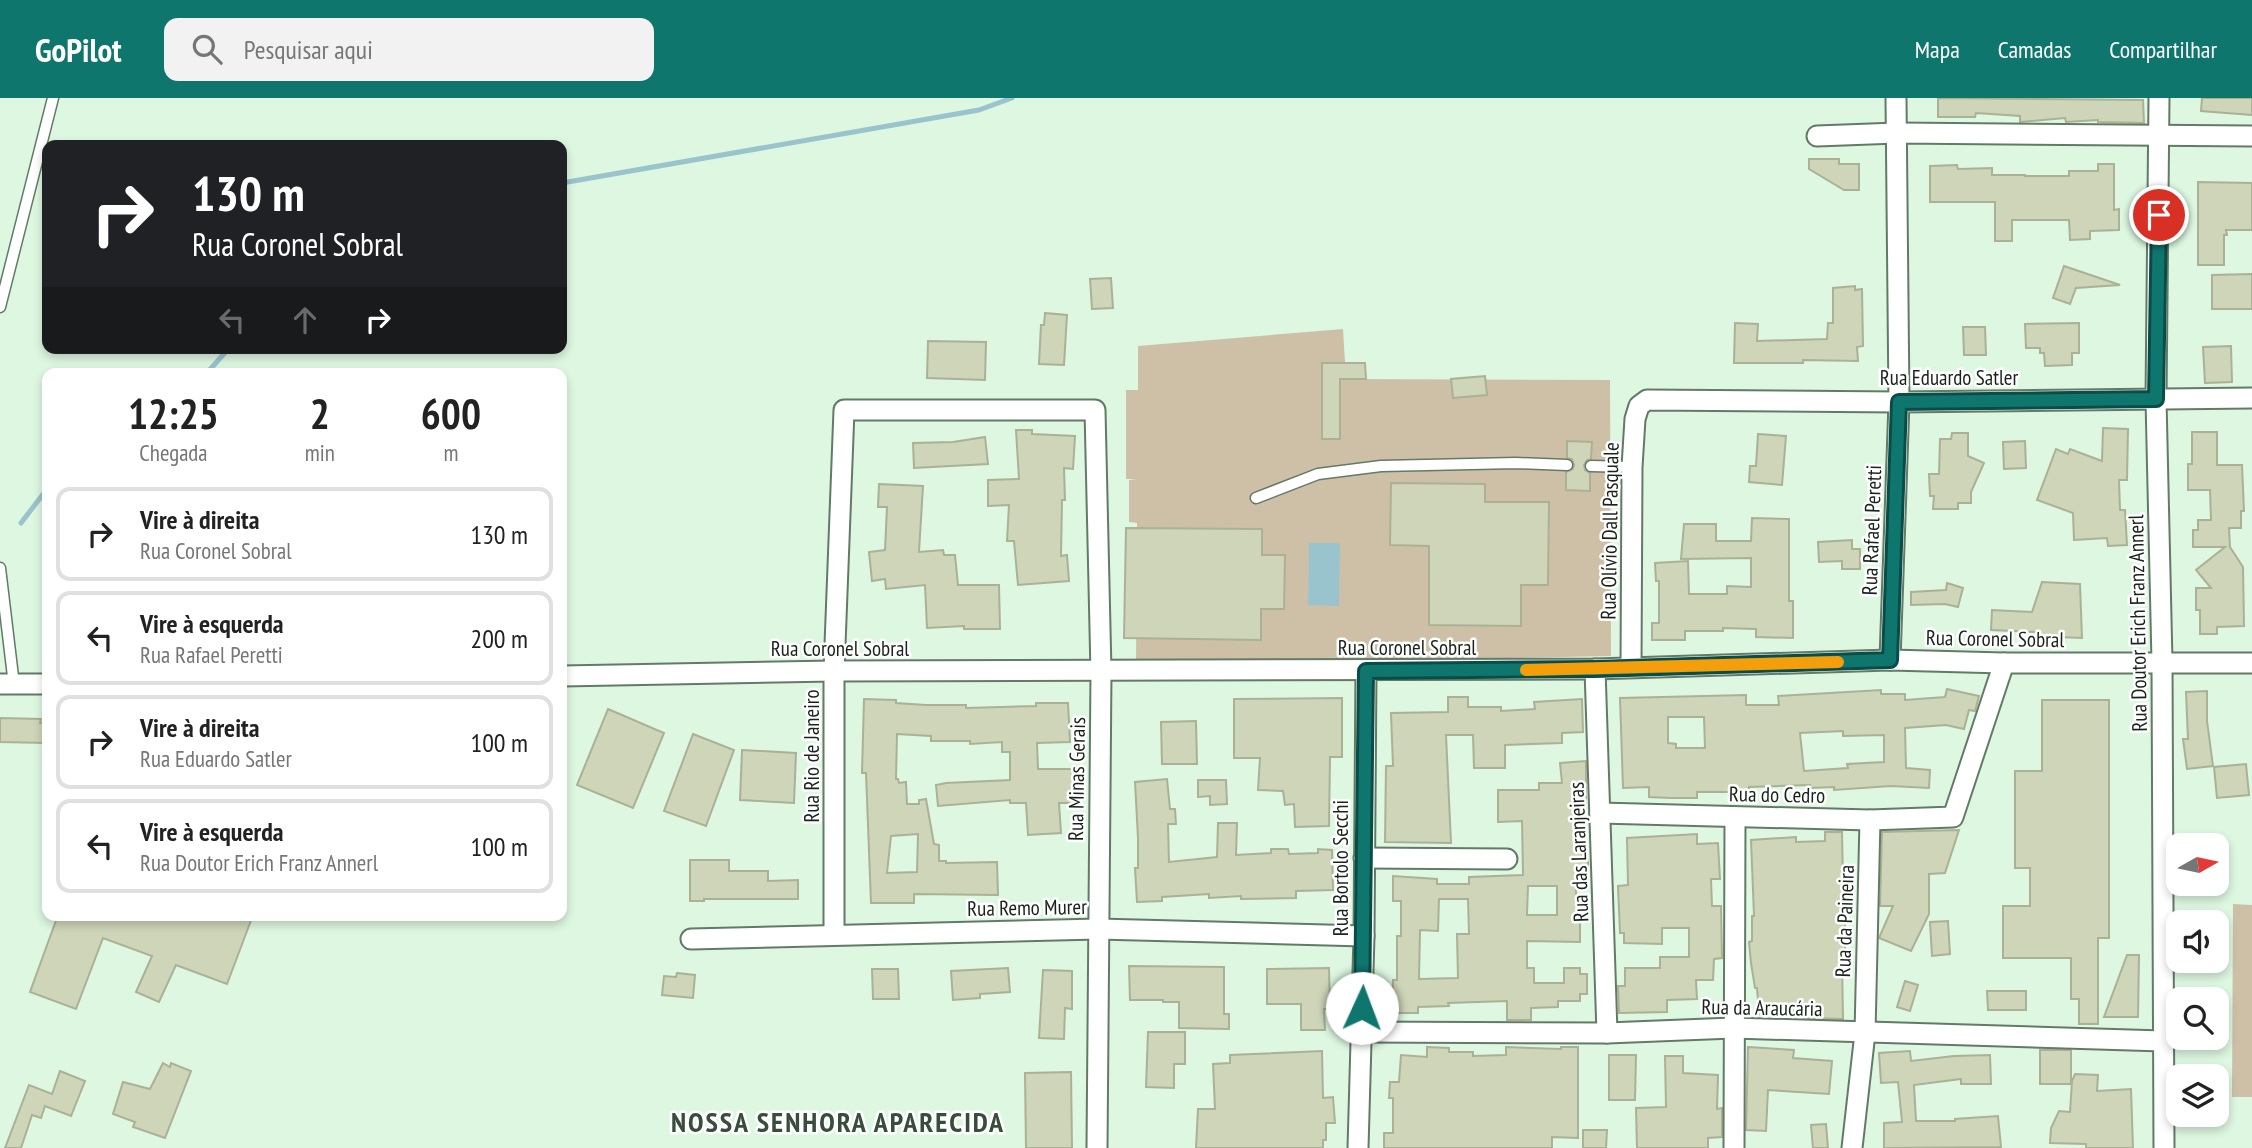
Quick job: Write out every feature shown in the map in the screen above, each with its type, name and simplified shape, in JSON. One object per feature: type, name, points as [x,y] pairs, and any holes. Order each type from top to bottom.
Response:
[{"type":"street","points":[[1896,98],[1897,133]]},
{"type":"street","name":"Rua Doutor Erich Franz Annerl","points":[[2159,98],[2156,399],[2162,662],[2164,1148]]},
{"type":"street","points":[[1817,136],[1897,133],[2252,136]]},
{"type":"street","name":"Rua Rafael Peretti","points":[[1890,660],[1899,402],[1897,133]]},
{"type":"street","name":"Rua Eduardo Satler","points":[[1647,400],[1899,402],[2252,398]]},
{"type":"street","name":"Rua Olívio Dall Pasquale","points":[[1631,667],[1632,467],[1635,419],[1639,407],[1647,400]]},
{"type":"street","name":"Rua Minas Gerais","points":[[844,410],[1095,410],[1101,672],[1097,1148]]},
{"type":"street","name":"Rua Rio de Janeiro","points":[[834,934],[834,671],[844,410]]},
{"type":"street","name":"Rua Coronel Sobral","points":[[567,676],[834,671],[1595,669],[1890,660],[2252,663]]},
{"type":"street","name":"Rua do Cedro","points":[[1600,813],[1870,820],[1953,817],[2004,663]]},
{"type":"street","name":"Rua das Laranjeiras","points":[[1595,669],[1607,1033]]},
{"type":"street","name":"Rua Bortolo Secchi","points":[[1358,1148],[1364,936],[1366,671]]},
{"type":"street","points":[[7,684],[42,684]]},
{"type":"street","points":[[1734,1148],[1732,1028],[1735,818]]},
{"type":"street","name":"Rua da Paineira","points":[[1852,1148],[1865,1033],[1870,820]]},
{"type":"street","points":[[1364,858],[1507,859]]},
{"type":"street","name":"Rua Remo Murer","points":[[691,939],[1098,929],[1364,936]]},
{"type":"street","name":"Rua da Araucária","points":[[1361,1032],[1607,1033],[1732,1028],[2163,1041]]},
{"type":"lane","points":[[42,140],[53,98]]},
{"type":"lane","points":[[0,307],[42,141]]},
{"type":"lane","points":[[1256,498],[1318,474],[1381,466],[1516,463],[1567,465]]},
{"type":"lane","points":[[1591,466],[1632,467]]},
{"type":"lane","points":[[0,568],[7,684]]},
{"type":"shaded area","points":[[1343,329],[1346,379],[1610,380],[1611,656],[1274,663],[1136,661],[1137,523],[1129,522],[1129,480],[1137,479],[1126,479],[1126,390],[1138,390],[1138,346]]},
{"type":"shaded area","points":[[2233,904],[2252,905],[2252,1097],[2232,1097]]},
{"type":"water","points":[[1309,543],[1340,543],[1339,606],[1308,605]]},
{"type":"building","points":[[1938,98],[2143,100],[2144,123],[2098,120],[2066,122],[2065,118],[2020,122],[2020,116],[1976,113],[1975,117],[1938,117]]},
{"type":"building","points":[[2202,98],[2252,98],[2252,115],[2201,111]]},
{"type":"building","points":[[1809,159],[1839,159],[1839,164],[1859,164],[1859,190],[1844,190],[1809,169]]},
{"type":"building","points":[[2098,164],[2114,164],[2114,210],[2119,209],[2119,230],[2090,231],[2090,239],[2070,240],[2069,220],[2012,220],[2012,241],[1995,241],[1995,202],[1930,202],[1930,166],[1992,168],[1992,175],[2069,176],[2069,171],[2098,171]]},
{"type":"building","points":[[2198,182],[2252,183],[2252,230],[2226,230],[2224,265],[2198,265]]},
{"type":"building","points":[[2064,266],[2120,285],[2076,288],[2070,304],[2053,298]]},
{"type":"building","points":[[2252,274],[2252,309],[2212,309],[2212,275]]},
{"type":"building","points":[[1111,278],[1113,308],[1092,309],[1090,279]]},
{"type":"building","points":[[1855,286],[1855,290],[1862,289],[1863,346],[1857,347],[1858,361],[1734,363],[1735,323],[1758,324],[1757,341],[1827,339],[1828,323],[1833,323],[1833,288]]},
{"type":"building","points":[[1045,313],[1067,315],[1064,365],[1039,364],[1041,325],[1044,325]]},
{"type":"building","points":[[2079,323],[2079,353],[2072,353],[2072,365],[2045,366],[2044,353],[2040,353],[2040,348],[2026,348],[2025,324]]},
{"type":"building","points":[[1963,327],[1985,327],[1986,355],[1964,355]]},
{"type":"building","points":[[928,341],[986,342],[985,380],[927,378]]},
{"type":"building","points":[[2231,346],[2232,382],[2205,383],[2203,347]]},
{"type":"building","points":[[1322,363],[1365,363],[1366,379],[1340,379],[1340,439],[1322,439]]},
{"type":"building","points":[[1485,376],[1487,395],[1453,398],[1451,379]]},
{"type":"building","points":[[2103,428],[2128,429],[2127,480],[2119,480],[2120,510],[2125,510],[2127,545],[2108,546],[2107,538],[2074,540],[2073,513],[2037,500],[2056,449],[2068,454],[2070,449],[2102,461]]},
{"type":"building","points":[[1016,430],[1032,430],[1032,434],[1075,436],[1073,469],[1064,468],[1065,500],[1062,500],[1061,556],[1067,555],[1069,581],[1018,585],[1014,541],[1007,541],[1009,505],[988,506],[988,480],[1019,479]]},
{"type":"building","points":[[2192,432],[2217,432],[2217,465],[2242,465],[2244,511],[2241,511],[2241,528],[2229,528],[2230,547],[2243,567],[2244,626],[2217,627],[2217,634],[2200,634],[2196,588],[2211,588],[2196,570],[2225,547],[2193,547],[2193,530],[2198,530],[2198,520],[2211,520],[2210,490],[2188,490],[2188,464],[2192,464]]},
{"type":"building","points":[[1952,433],[1968,433],[1968,456],[1984,463],[1971,492],[1971,503],[1958,503],[1958,509],[1933,509],[1934,496],[1930,496],[1929,474],[1939,474],[1940,439],[1951,439]]},
{"type":"building","points":[[1758,434],[1786,436],[1782,485],[1749,482],[1750,466],[1756,466]]},
{"type":"building","points":[[985,437],[988,464],[914,468],[913,443],[953,442]]},
{"type":"building","points":[[1567,441],[1592,442],[1591,459],[1584,465],[1585,470],[1590,473],[1590,491],[1566,490],[1566,472],[1573,469],[1574,465],[1572,459],[1567,458]]},
{"type":"building","points":[[2025,441],[2026,468],[2004,469],[2003,442]]},
{"type":"building","points":[[1391,483],[1485,484],[1485,502],[1549,502],[1548,585],[1521,585],[1521,626],[1429,625],[1429,546],[1390,545]]},
{"type":"building","points":[[879,484],[923,486],[919,552],[943,550],[944,555],[955,555],[958,585],[999,585],[1000,629],[964,629],[964,626],[927,628],[925,585],[886,589],[885,579],[872,581],[869,552],[885,550],[887,507],[878,507]]},
{"type":"building","points":[[1752,518],[1789,519],[1789,601],[1793,601],[1793,638],[1756,637],[1756,629],[1723,628],[1723,631],[1685,631],[1685,640],[1652,640],[1652,623],[1659,623],[1659,581],[1656,581],[1655,563],[1688,561],[1689,594],[1727,594],[1727,586],[1751,587],[1751,558],[1681,559],[1684,524],[1716,524],[1716,541],[1751,541]]},
{"type":"building","points":[[1126,528],[1262,529],[1262,555],[1285,555],[1284,609],[1261,609],[1261,640],[1124,638]]},
{"type":"building","points":[[1852,540],[1852,549],[1860,549],[1860,569],[1842,569],[1842,561],[1819,562],[1818,542]]},
{"type":"building","points":[[2042,582],[2080,584],[2082,638],[1991,630],[1992,610],[2032,612]]},
{"type":"building","points":[[1947,583],[1963,588],[1958,607],[1945,604],[1911,605],[1911,592],[1946,590]]},
{"type":"building","points":[[1947,689],[1979,696],[1975,711],[1969,710],[1964,729],[1946,725],[1905,728],[1906,768],[1930,770],[1929,788],[1891,786],[1834,790],[1834,787],[1810,788],[1810,785],[1749,787],[1749,792],[1697,792],[1697,798],[1670,798],[1649,797],[1649,787],[1623,788],[1620,698],[1746,695],[1746,705],[1779,705],[1778,696],[1881,690],[1881,694],[1905,694],[1905,700],[1945,697]],"holes":[[[1668,717],[1704,717],[1705,748],[1676,748],[1676,744],[1668,743]],[[1843,731],[1843,736],[1884,735],[1884,762],[1847,764],[1848,768],[1804,771],[1800,733]]]},
{"type":"building","points":[[2207,691],[2207,721],[2213,766],[2187,769],[2183,739],[2188,739],[2186,692]]},
{"type":"building","points":[[1448,697],[1468,697],[1468,707],[1501,707],[1501,711],[1535,709],[1534,702],[1582,699],[1583,732],[1562,733],[1562,743],[1505,745],[1505,768],[1474,768],[1473,735],[1446,735],[1451,843],[1385,842],[1386,766],[1393,766],[1391,713],[1448,712]]},
{"type":"building","points":[[1342,698],[1342,757],[1330,757],[1329,826],[1295,827],[1294,804],[1285,805],[1283,791],[1258,790],[1260,758],[1234,758],[1234,699]]},
{"type":"building","points":[[864,699],[926,705],[966,705],[966,708],[1068,703],[1070,742],[1037,743],[1038,769],[1073,769],[1073,803],[1059,803],[1061,833],[1028,835],[1026,803],[1010,803],[1010,800],[938,806],[936,785],[1010,780],[1010,752],[1002,752],[1002,742],[970,744],[970,741],[931,741],[931,736],[897,734],[896,779],[899,783],[906,782],[907,804],[919,804],[919,800],[926,799],[934,844],[939,845],[939,861],[997,862],[998,895],[914,894],[914,903],[871,903],[866,773],[862,773]],"holes":[[[918,834],[917,872],[887,873],[891,836]]]},
{"type":"building","points":[[2042,700],[2109,700],[2109,938],[2098,938],[2098,1024],[2079,1024],[2079,999],[2071,999],[2071,958],[2003,958],[2003,906],[2030,906],[2030,868],[2015,868],[2015,771],[2042,771]]},
{"type":"building","points":[[608,709],[664,733],[633,808],[577,785]]},
{"type":"building","points":[[0,718],[41,719],[42,743],[0,742]]},
{"type":"building","points":[[1196,721],[1197,764],[1162,764],[1161,722]]},
{"type":"building","points":[[693,734],[734,750],[706,826],[664,811]]},
{"type":"building","points":[[742,750],[796,753],[794,803],[740,800]]},
{"type":"building","points":[[1586,761],[1582,859],[1588,859],[1588,886],[1576,886],[1580,942],[1527,941],[1527,968],[1534,968],[1534,983],[1564,983],[1564,968],[1580,968],[1580,974],[1587,974],[1587,994],[1580,994],[1580,1001],[1558,1001],[1558,1007],[1531,1008],[1531,1020],[1507,1020],[1507,1001],[1448,1003],[1449,1006],[1418,1007],[1418,1013],[1392,1013],[1393,980],[1397,980],[1397,936],[1401,936],[1401,901],[1393,901],[1393,876],[1437,879],[1437,884],[1469,884],[1469,877],[1523,875],[1522,821],[1498,822],[1498,790],[1539,790],[1539,783],[1562,783],[1560,763]],"holes":[[[1528,886],[1557,886],[1557,915],[1527,915]],[[1439,899],[1468,899],[1469,934],[1457,934],[1458,978],[1419,979],[1420,930],[1438,931]]]},
{"type":"building","points":[[2246,764],[2249,795],[2217,798],[2214,767]]},
{"type":"building","points":[[1167,779],[1170,809],[1175,809],[1176,824],[1168,824],[1169,862],[1217,857],[1218,823],[1237,823],[1236,855],[1271,853],[1271,849],[1288,849],[1289,854],[1318,853],[1318,849],[1332,850],[1333,890],[1296,891],[1296,898],[1209,898],[1209,894],[1162,897],[1162,901],[1137,902],[1135,782]]},
{"type":"building","points":[[1198,780],[1226,780],[1227,804],[1210,805],[1210,796],[1198,797]]},
{"type":"building","points":[[1959,830],[1945,873],[1929,874],[1929,914],[1911,951],[1879,938],[1893,906],[1880,906],[1882,832]]},
{"type":"building","points":[[1825,832],[1842,832],[1843,885],[1849,885],[1849,910],[1845,911],[1845,962],[1842,962],[1843,1019],[1803,1018],[1803,1012],[1759,1014],[1749,942],[1752,941],[1754,916],[1751,840],[1796,837],[1796,842],[1825,841]]},
{"type":"building","points":[[1697,834],[1697,844],[1718,843],[1720,879],[1711,879],[1712,906],[1721,906],[1722,958],[1714,959],[1713,980],[1696,980],[1697,999],[1667,1000],[1667,1012],[1619,1013],[1618,986],[1625,986],[1625,968],[1660,968],[1660,957],[1689,957],[1689,928],[1662,928],[1662,944],[1624,943],[1624,933],[1620,933],[1618,886],[1628,885],[1627,838]]},
{"type":"building","points":[[690,860],[729,860],[729,871],[768,871],[768,881],[798,880],[798,899],[690,901]]},
{"type":"building","points":[[56,921],[251,921],[227,984],[176,965],[159,1002],[136,992],[152,956],[103,938],[76,1009],[30,992]]},
{"type":"building","points":[[1948,921],[1950,954],[1932,956],[1930,922]]},
{"type":"building","points":[[2127,955],[2139,955],[2138,1017],[2104,1017]]},
{"type":"building","points":[[1129,966],[1224,967],[1224,1014],[1229,1014],[1229,1029],[1179,1028],[1179,1002],[1130,1000]]},
{"type":"building","points":[[1008,968],[1010,992],[980,994],[980,998],[953,1000],[951,971]]},
{"type":"building","points":[[1329,968],[1330,1009],[1324,1009],[1325,1030],[1301,1030],[1301,1004],[1267,1004],[1267,969]]},
{"type":"building","points":[[872,969],[898,969],[899,999],[873,999]]},
{"type":"building","points":[[1043,970],[1072,971],[1072,1009],[1065,1008],[1064,1039],[1039,1038]]},
{"type":"building","points":[[677,973],[695,975],[693,998],[662,995],[664,976],[676,977]]},
{"type":"building","points":[[1905,981],[1918,985],[1910,1011],[1897,1007]]},
{"type":"building","points":[[1987,991],[2026,991],[2026,1010],[1988,1010]]},
{"type":"building","points":[[1148,1032],[1185,1032],[1185,1064],[1174,1064],[1174,1088],[1146,1087]]},
{"type":"building","points":[[1427,1047],[1449,1048],[1449,1052],[1473,1052],[1473,1056],[1506,1055],[1506,1047],[1578,1047],[1578,1138],[1552,1137],[1552,1148],[1384,1148],[1384,1133],[1393,1133],[1390,1082],[1399,1082],[1401,1055],[1427,1057]]},
{"type":"building","points":[[1748,1047],[1794,1050],[1793,1058],[1832,1061],[1829,1094],[1768,1090],[1766,1131],[1746,1130]]},
{"type":"building","points":[[2040,1050],[2071,1050],[2071,1084],[2040,1084]]},
{"type":"building","points":[[1322,1051],[1323,1098],[1333,1097],[1335,1123],[1326,1123],[1323,1148],[1196,1148],[1198,1109],[1215,1109],[1213,1064],[1230,1063],[1230,1055]]},
{"type":"building","points":[[1910,1051],[1911,1061],[1990,1055],[1991,1084],[1961,1084],[1961,1079],[1914,1085],[1916,1121],[1955,1121],[1998,1116],[2001,1147],[1884,1148],[1884,1123],[1902,1122],[1898,1082],[1881,1083],[1879,1053]]},
{"type":"building","points":[[1609,1055],[1636,1055],[1635,1100],[1609,1100]]},
{"type":"building","points":[[1665,1056],[1683,1056],[1683,1073],[1718,1075],[1717,1109],[1722,1108],[1722,1137],[1708,1138],[1708,1148],[1637,1148],[1636,1108],[1666,1107]]},
{"type":"building","points":[[163,1063],[170,1067],[171,1063],[191,1071],[165,1138],[133,1127],[135,1122],[113,1114],[123,1082],[150,1089]]},
{"type":"building","points":[[60,1071],[85,1081],[71,1116],[45,1106],[41,1118],[32,1115],[21,1148],[5,1148],[29,1085],[52,1094]]},
{"type":"building","points":[[1071,1072],[1072,1148],[1026,1148],[1025,1073]]},
{"type":"building","points":[[2075,1074],[2098,1075],[2097,1091],[2131,1089],[2133,1148],[2086,1148],[2086,1144],[2050,1143],[2051,1128],[2059,1111],[2070,1112]]},
{"type":"building","points":[[1826,1124],[1828,1148],[1813,1148],[1811,1125]]},
{"type":"building","points":[[1583,1130],[1607,1130],[1606,1148],[1583,1148]]},
{"type":"waterway","points":[[567,182],[979,110],[1012,98]]},
{"type":"waterway","points":[[211,368],[224,354]]},
{"type":"waterway","points":[[21,523],[42,496]]},
{"type":"slow traffic","points":[[1526,670],[1838,662]]},
{"type":"district","name":"NOSSA SENHORA APARECIDA","points":[[838,1122]]},
{"type":"route","points":[[1362,1008],[1366,671],[1595,669],[1890,660],[1899,402],[2156,399],[2159,215]]}]
